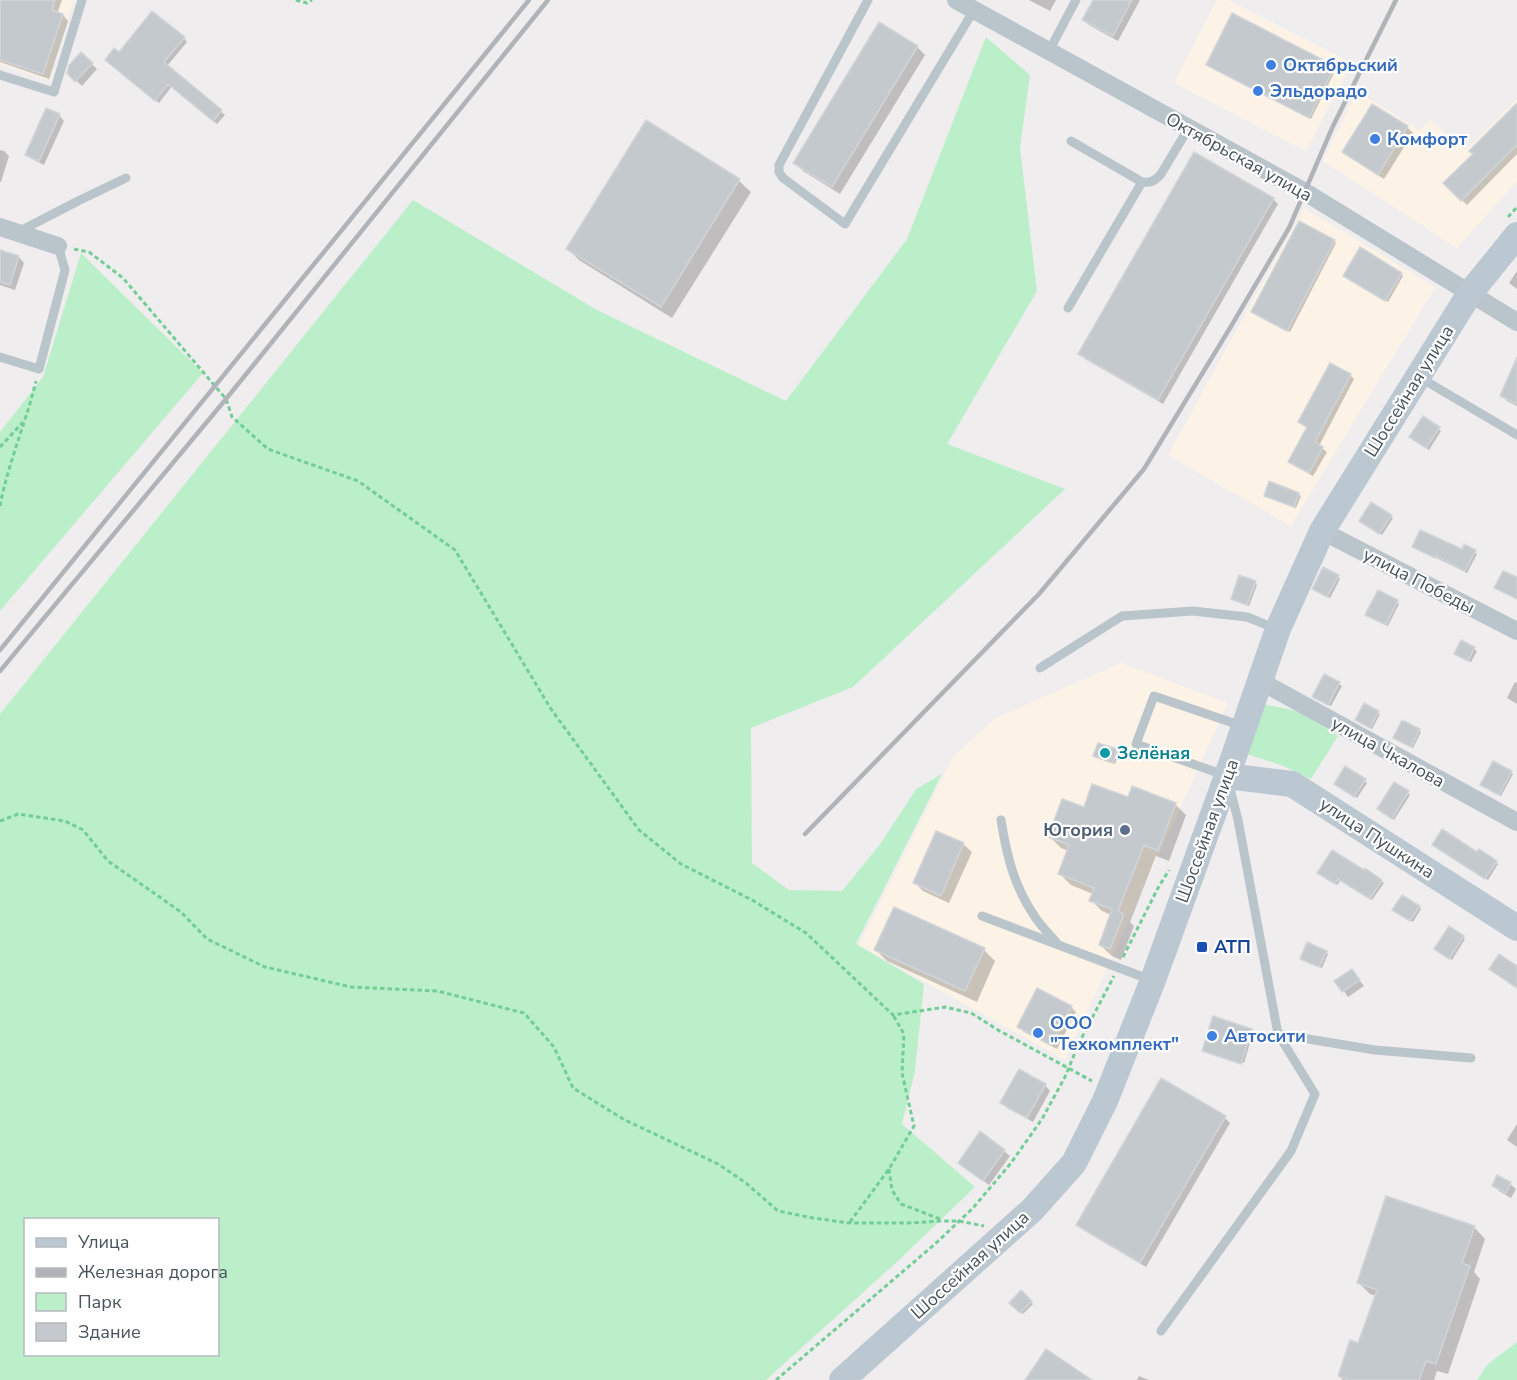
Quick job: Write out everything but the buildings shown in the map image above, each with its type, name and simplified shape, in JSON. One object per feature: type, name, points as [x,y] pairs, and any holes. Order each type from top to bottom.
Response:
[{"type":"main road","name":"Шоссейная улица","points":[[842,1380],[1032,1210],[1074,1163],[1109,1091],[1153,981],[1278,629],[1322,531],[1510,229]]},
{"type":"main road","name":"улица Пушкина","points":[[1227,776],[1293,784],[1517,928]]},
{"type":"street","name":"Октябрьская улица","points":[[956,0],[1308,194],[1517,322]]},
{"type":"street","points":[[0,227],[58,246]]},
{"type":"street","name":"улица Победы","points":[[1322,531],[1517,631]]},
{"type":"street","name":"улица Чкалова","points":[[1260,681],[1517,822]]},
{"type":"lane","points":[[0,75],[54,92],[82,0]]},
{"type":"lane","points":[[868,0],[778,165],[783,178],[845,224],[974,10]]},
{"type":"lane","points":[[1049,51],[1076,0]]},
{"type":"lane","points":[[1071,141],[1142,182],[1149,183],[1157,179],[1188,129]]},
{"type":"lane","points":[[18,232],[126,178]]},
{"type":"lane","points":[[1068,308],[1142,182]]},
{"type":"lane","points":[[0,357],[39,369],[65,270],[58,246]]},
{"type":"lane","points":[[1418,376],[1517,435]]},
{"type":"lane","points":[[1040,668],[1122,616],[1193,611],[1247,617],[1278,629]]},
{"type":"lane","points":[[1161,1331],[1291,1151],[1315,1094],[1278,1034],[1238,820],[1227,776],[1136,744],[1154,696],[1244,727]]},
{"type":"lane","points":[[1001,820],[1006,855],[1018,887],[1035,917],[1058,944]]},
{"type":"lane","points":[[982,916],[1153,981]]},
{"type":"lane","points":[[1278,1034],[1375,1050],[1471,1058]]},
{"type":"path","points":[[296,0],[307,3],[312,0]]},
{"type":"path","points":[[1510,229],[1517,207]]},
{"type":"path","points":[[58,246],[89,252],[123,278],[226,399],[232,417],[268,448],[358,481],[455,550],[551,709],[639,830],[681,864],[752,900],[806,933],[893,1015],[904,1034],[902,1073],[915,1126],[889,1169],[849,1223]]},
{"type":"path","points":[[0,506],[39,369]]},
{"type":"path","points":[[0,447],[25,419]]},
{"type":"path","points":[[0,821],[18,814],[65,821],[83,830],[108,861],[181,912],[207,939],[265,967],[351,987],[437,991],[524,1013],[554,1047],[573,1088],[623,1119],[718,1164],[746,1183],[778,1211],[849,1223],[959,1221],[1010,1230]]},
{"type":"path","points":[[776,1380],[935,1244],[973,1208],[1011,1163],[1042,1119],[1158,888],[1170,870]]},
{"type":"path","points":[[893,1015],[945,1008],[971,1013],[1109,1091]]},
{"type":"path","points":[[889,1169],[892,1190],[901,1204],[943,1221]]},
{"type":"shaded area","points":[[0,0],[74,0],[48,80],[0,64]]},
{"type":"shaded area","points":[[1217,0],[1228,0],[1352,63],[1306,151],[1174,83]]},
{"type":"shaded area","points":[[1357,91],[1420,131],[1430,120],[1466,150],[1517,99],[1517,181],[1457,248],[1323,161]]},
{"type":"shaded area","points":[[1304,208],[1435,287],[1291,526],[1168,455]]},
{"type":"shaded area","points":[[1121,663],[1228,703],[1065,1060],[859,945],[953,757],[994,719]]},
{"type":"green space","points":[[986,37],[1030,75],[1020,148],[1037,291],[947,444],[1065,489],[853,687],[751,728],[752,863],[789,890],[842,891],[881,843],[916,789],[942,774],[856,944],[924,984],[915,1071],[902,1124],[975,1187],[898,1261],[766,1380],[0,1380],[0,714],[413,200],[597,310],[786,401],[907,239]]},
{"type":"green space","points":[[81,253],[203,373],[0,611],[0,432],[43,377]]},
{"type":"green space","points":[[1262,704],[1302,712],[1338,736],[1311,779],[1281,765],[1243,753]]},
{"type":"green space","points":[[1517,1342],[1517,1380],[1477,1380],[1488,1364]]},
{"type":"railway","points":[[0,650],[529,0]]},
{"type":"railway","points":[[0,671],[226,399],[548,0]]},
{"type":"railway","points":[[805,834],[1039,594],[1144,469],[1289,228],[1333,126],[1396,0]]},
{"type":"place","name":"Октябрьский","points":[[1271,65]]},
{"type":"place","name":"Эльдорадо","points":[[1258,91]]},
{"type":"place","name":"Комфорт","points":[[1375,139]]},
{"type":"place","name":"Зелёная","points":[[1105,753]]},
{"type":"place","name":"Югория","points":[[1125,830]]},
{"type":"place","name":"АТП","points":[[1202,947]]},
{"type":"place","name":"ООО \"Техкомплект\"","points":[[1038,1033]]},
{"type":"place","name":"Автосити","points":[[1212,1036]]}]
